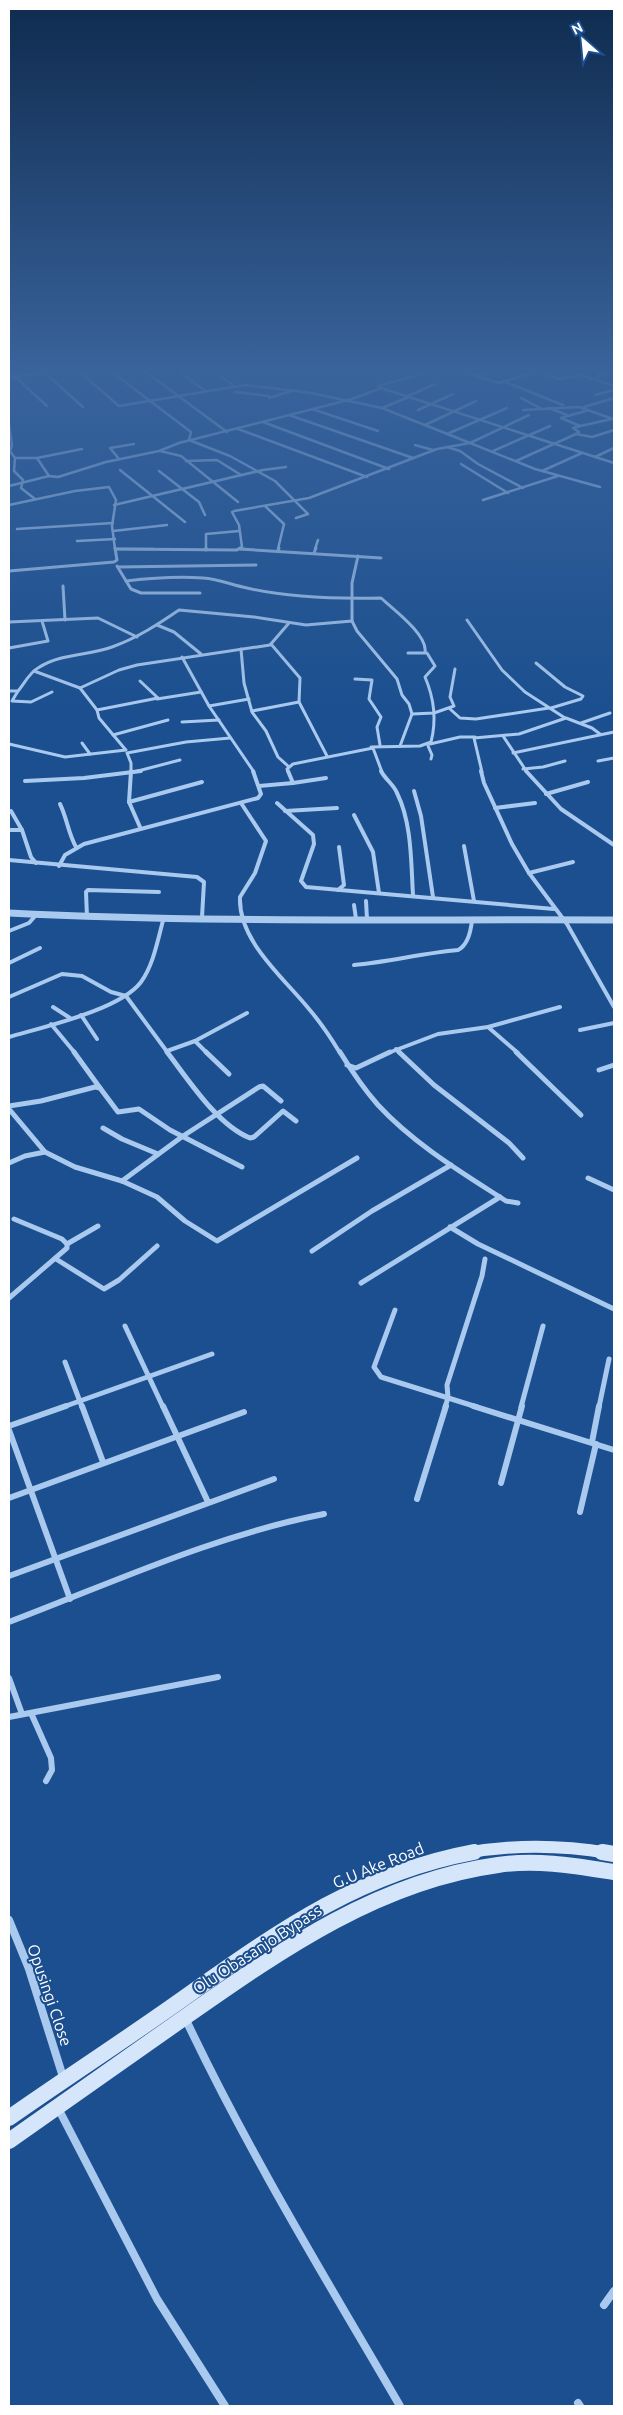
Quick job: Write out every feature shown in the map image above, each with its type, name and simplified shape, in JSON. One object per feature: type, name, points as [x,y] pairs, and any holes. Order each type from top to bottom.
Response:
[{"type":"main road","name":"G.U Ake Road","points":[[9,2118],[297,1921],[366,1886],[442,1858],[471,1850],[512,1845],[545,1844],[614,1854]]},
{"type":"main road","name":"Olu Obasanjo Bypass","points":[[9,2141],[303,1936],[377,1898],[435,1876],[466,1868],[535,1862],[564,1863],[614,1872]]},
{"type":"street","points":[[23,485],[22,488],[35,498]]},
{"type":"street","points":[[139,485],[186,522]]},
{"type":"street","points":[[177,485],[199,502],[205,515]]},
{"type":"street","points":[[114,505],[201,485]]},
{"type":"street","points":[[216,485],[238,502]]},
{"type":"street","points":[[281,485],[294,502],[308,514],[296,518]]},
{"type":"street","points":[[240,549],[242,547],[239,531],[232,512],[294,502],[345,485]]},
{"type":"street","points":[[496,485],[508,492]]},
{"type":"street","points":[[517,485],[523,488]]},
{"type":"street","points":[[483,500],[533,485]]},
{"type":"street","points":[[595,485],[600,486]]},
{"type":"street","points":[[9,506],[35,498],[110,488],[114,495],[113,531],[117,549],[117,560],[114,562]]},
{"type":"street","points":[[265,506],[284,524],[278,550]]},
{"type":"street","points":[[17,529],[113,523]]},
{"type":"street","points":[[113,531],[167,525]]},
{"type":"street","points":[[206,550],[206,534],[239,531]]},
{"type":"street","points":[[77,541],[115,539]]},
{"type":"street","points":[[314,553],[318,540]]},
{"type":"street","points":[[117,549],[278,550],[381,558]]},
{"type":"street","points":[[358,556],[352,582],[352,621],[357,631],[396,679],[402,695],[409,704],[412,714],[400,746]]},
{"type":"street","points":[[114,562],[131,589],[140,593],[200,593]]},
{"type":"street","points":[[9,571],[114,562]]},
{"type":"street","points":[[118,567],[256,565]]},
{"type":"street","points":[[126,581],[167,578],[206,579],[226,581],[245,587],[351,599],[384,599],[419,633],[426,647],[425,652],[436,666],[425,677],[431,692],[434,713],[433,737],[429,745],[432,755],[431,759]]},
{"type":"street","points":[[63,586],[66,620]]},
{"type":"street","points":[[52,692],[31,702],[12,701],[34,670],[58,658],[109,648],[137,637],[179,610],[315,625],[352,621]]},
{"type":"street","points":[[9,622],[98,618],[137,637]]},
{"type":"street","points":[[467,620],[502,670],[525,692],[566,718],[600,734]]},
{"type":"street","points":[[9,648],[48,642],[42,621]]},
{"type":"street","points":[[80,688],[129,667],[271,644],[289,623]]},
{"type":"street","points":[[157,625],[174,632],[202,654]]},
{"type":"street","points":[[271,644],[300,678],[299,702],[327,756]]},
{"type":"street","points":[[241,649],[244,683],[252,711],[256,720],[266,731],[278,757],[288,766],[293,783]]},
{"type":"street","points":[[408,653],[425,652]]},
{"type":"street","points":[[59,866],[60,860],[66,853],[76,847],[140,827],[241,804],[258,798],[261,794],[253,770],[209,706],[182,657]]},
{"type":"street","points":[[450,709],[460,718],[476,719],[550,708],[581,699],[583,696],[565,687],[536,663]]},
{"type":"street","points":[[412,714],[434,713],[450,709],[454,706],[450,697],[455,669]]},
{"type":"street","points":[[34,670],[80,688],[97,710],[99,718],[126,751],[131,763],[129,802],[140,827]]},
{"type":"street","points":[[354,679],[372,680],[369,699],[381,717],[377,727],[380,745]]},
{"type":"street","points":[[140,681],[157,696],[156,699]]},
{"type":"street","points":[[9,691],[18,691]]},
{"type":"street","points":[[97,710],[201,692]]},
{"type":"street","points":[[209,706],[249,699]]},
{"type":"street","points":[[252,711],[299,702]]},
{"type":"street","points":[[580,723],[610,713]]},
{"type":"street","points":[[288,766],[380,745],[429,745],[460,737],[503,736],[526,733],[566,718]]},
{"type":"street","points":[[113,735],[168,720]]},
{"type":"street","points":[[182,722],[219,720]]},
{"type":"street","points":[[513,753],[614,732]]},
{"type":"street","points":[[503,736],[523,769],[546,794],[573,819],[614,844]]},
{"type":"street","points":[[475,737],[476,753],[484,783],[512,844],[529,873],[562,919],[614,1007]]},
{"type":"street","points":[[9,744],[58,756],[126,751],[230,738]]},
{"type":"street","points":[[82,744],[90,754]]},
{"type":"street","points":[[372,747],[382,773],[397,792],[403,809],[410,850],[413,895]]},
{"type":"street","points":[[598,761],[614,758]]},
{"type":"street","points":[[26,781],[154,770],[180,760]]},
{"type":"street","points":[[523,769],[543,768],[565,761]]},
{"type":"street","points":[[259,786],[326,778]]},
{"type":"street","points":[[129,802],[202,782]]},
{"type":"street","points":[[546,794],[588,782]]},
{"type":"street","points":[[414,791],[421,816],[433,897]]},
{"type":"street","points":[[277,803],[313,835],[314,841],[301,881],[306,887],[554,909]]},
{"type":"street","points":[[495,808],[535,803]]},
{"type":"street","points":[[60,804],[65,815],[67,830],[76,847]]},
{"type":"street","points":[[241,804],[266,841],[254,875],[240,893],[240,909],[266,959],[319,1021],[346,1065],[378,1104],[405,1132],[500,1197],[509,1202],[518,1203]]},
{"type":"street","points":[[285,811],[337,808]]},
{"type":"street","points":[[11,811],[22,830],[30,857],[36,864]]},
{"type":"street","points":[[354,815],[374,852],[379,893]]},
{"type":"street","points":[[9,830],[22,830]]},
{"type":"street","points":[[607,840],[614,837]]},
{"type":"street","points":[[338,890],[344,884],[339,846]]},
{"type":"street","points":[[464,846],[474,901]]},
{"type":"street","points":[[9,860],[202,879],[204,882],[202,917]]},
{"type":"street","points":[[529,873],[573,862]]},
{"type":"street","points":[[87,917],[86,892],[88,890],[159,892]]},
{"type":"street","points":[[366,901],[367,919]]},
{"type":"street","points":[[354,904],[356,919]]},
{"type":"street","points":[[9,913],[36,916],[244,919],[614,920]]},
{"type":"street","points":[[9,931],[29,923],[36,916]]},
{"type":"street","points":[[9,1037],[81,1015],[126,996],[142,981],[164,917]]},
{"type":"street","points":[[354,965],[395,961],[422,953],[458,950],[462,948],[471,931],[472,920]]},
{"type":"street","points":[[9,963],[40,948]]},
{"type":"street","points":[[9,997],[66,973],[82,978],[118,995],[126,996],[216,1115],[243,1137],[250,1138],[282,1111],[296,1121]]},
{"type":"street","points":[[53,1007],[70,1018]]},
{"type":"street","points":[[346,1065],[356,1068],[396,1049],[438,1034],[488,1027],[560,1007]]},
{"type":"street","points":[[167,1051],[195,1041],[247,1012]]},
{"type":"street","points":[[81,1015],[97,1040]]},
{"type":"street","points":[[580,1030],[614,1023]]},
{"type":"street","points":[[51,1024],[95,1076],[100,1088],[118,1112],[139,1109],[183,1136],[242,1167]]},
{"type":"street","points":[[488,1027],[528,1062],[581,1115]]},
{"type":"street","points":[[195,1041],[228,1074]]},
{"type":"street","points":[[396,1049],[434,1085],[509,1143],[523,1158]]},
{"type":"street","points":[[599,1070],[614,1065]]},
{"type":"street","points":[[122,1180],[183,1136],[263,1086],[281,1102]]},
{"type":"street","points":[[100,1088],[88,1088],[9,1108],[45,1152],[75,1168],[122,1180],[157,1197],[185,1221],[217,1241],[357,1158]]},
{"type":"street","points":[[103,1128],[122,1139],[158,1154]]},
{"type":"street","points":[[9,1163],[25,1156],[45,1152]]},
{"type":"street","points":[[312,1251],[378,1207],[451,1165]]},
{"type":"street","points":[[588,1178],[614,1190]]},
{"type":"street","points":[[361,1283],[500,1197]]},
{"type":"street","points":[[14,1218],[44,1230],[67,1244]]},
{"type":"street","points":[[9,1298],[56,1259],[67,1248],[67,1244],[98,1226]]},
{"type":"street","points":[[450,1228],[478,1244],[614,1310]]},
{"type":"street","points":[[56,1259],[104,1289],[119,1280],[157,1246]]},
{"type":"street","points":[[417,1500],[448,1398],[447,1385],[482,1276],[485,1259]]},
{"type":"street","points":[[395,1310],[387,1328],[375,1371],[387,1379],[614,1450]]},
{"type":"street","points":[[125,1326],[150,1375],[208,1502]]},
{"type":"street","points":[[502,1483],[543,1326]]},
{"type":"street","points":[[9,1426],[212,1354]]},
{"type":"street","points":[[580,1512],[609,1359]]},
{"type":"street","points":[[65,1362],[103,1462]]},
{"type":"street","points":[[9,1498],[177,1434],[244,1412]]},
{"type":"street","points":[[9,1430],[70,1599]]},
{"type":"street","points":[[9,1576],[130,1531],[186,1513],[208,1502],[274,1479]]},
{"type":"street","points":[[9,1622],[273,1524],[324,1514]]},
{"type":"street","points":[[9,1717],[218,1676]]},
{"type":"street","points":[[9,1678],[22,1714]]},
{"type":"street","points":[[31,1712],[51,1758],[52,1770],[46,1781]]},
{"type":"street","name":"Opusingi Close","points":[[9,1920],[29,1969],[63,2080]]},
{"type":"street","points":[[185,2017],[214,2079],[262,2167],[400,2406]]},
{"type":"street","points":[[58,2107],[123,2237],[203,2375],[225,2406]]},
{"type":"street","points":[[604,2305],[614,2291]]}]
